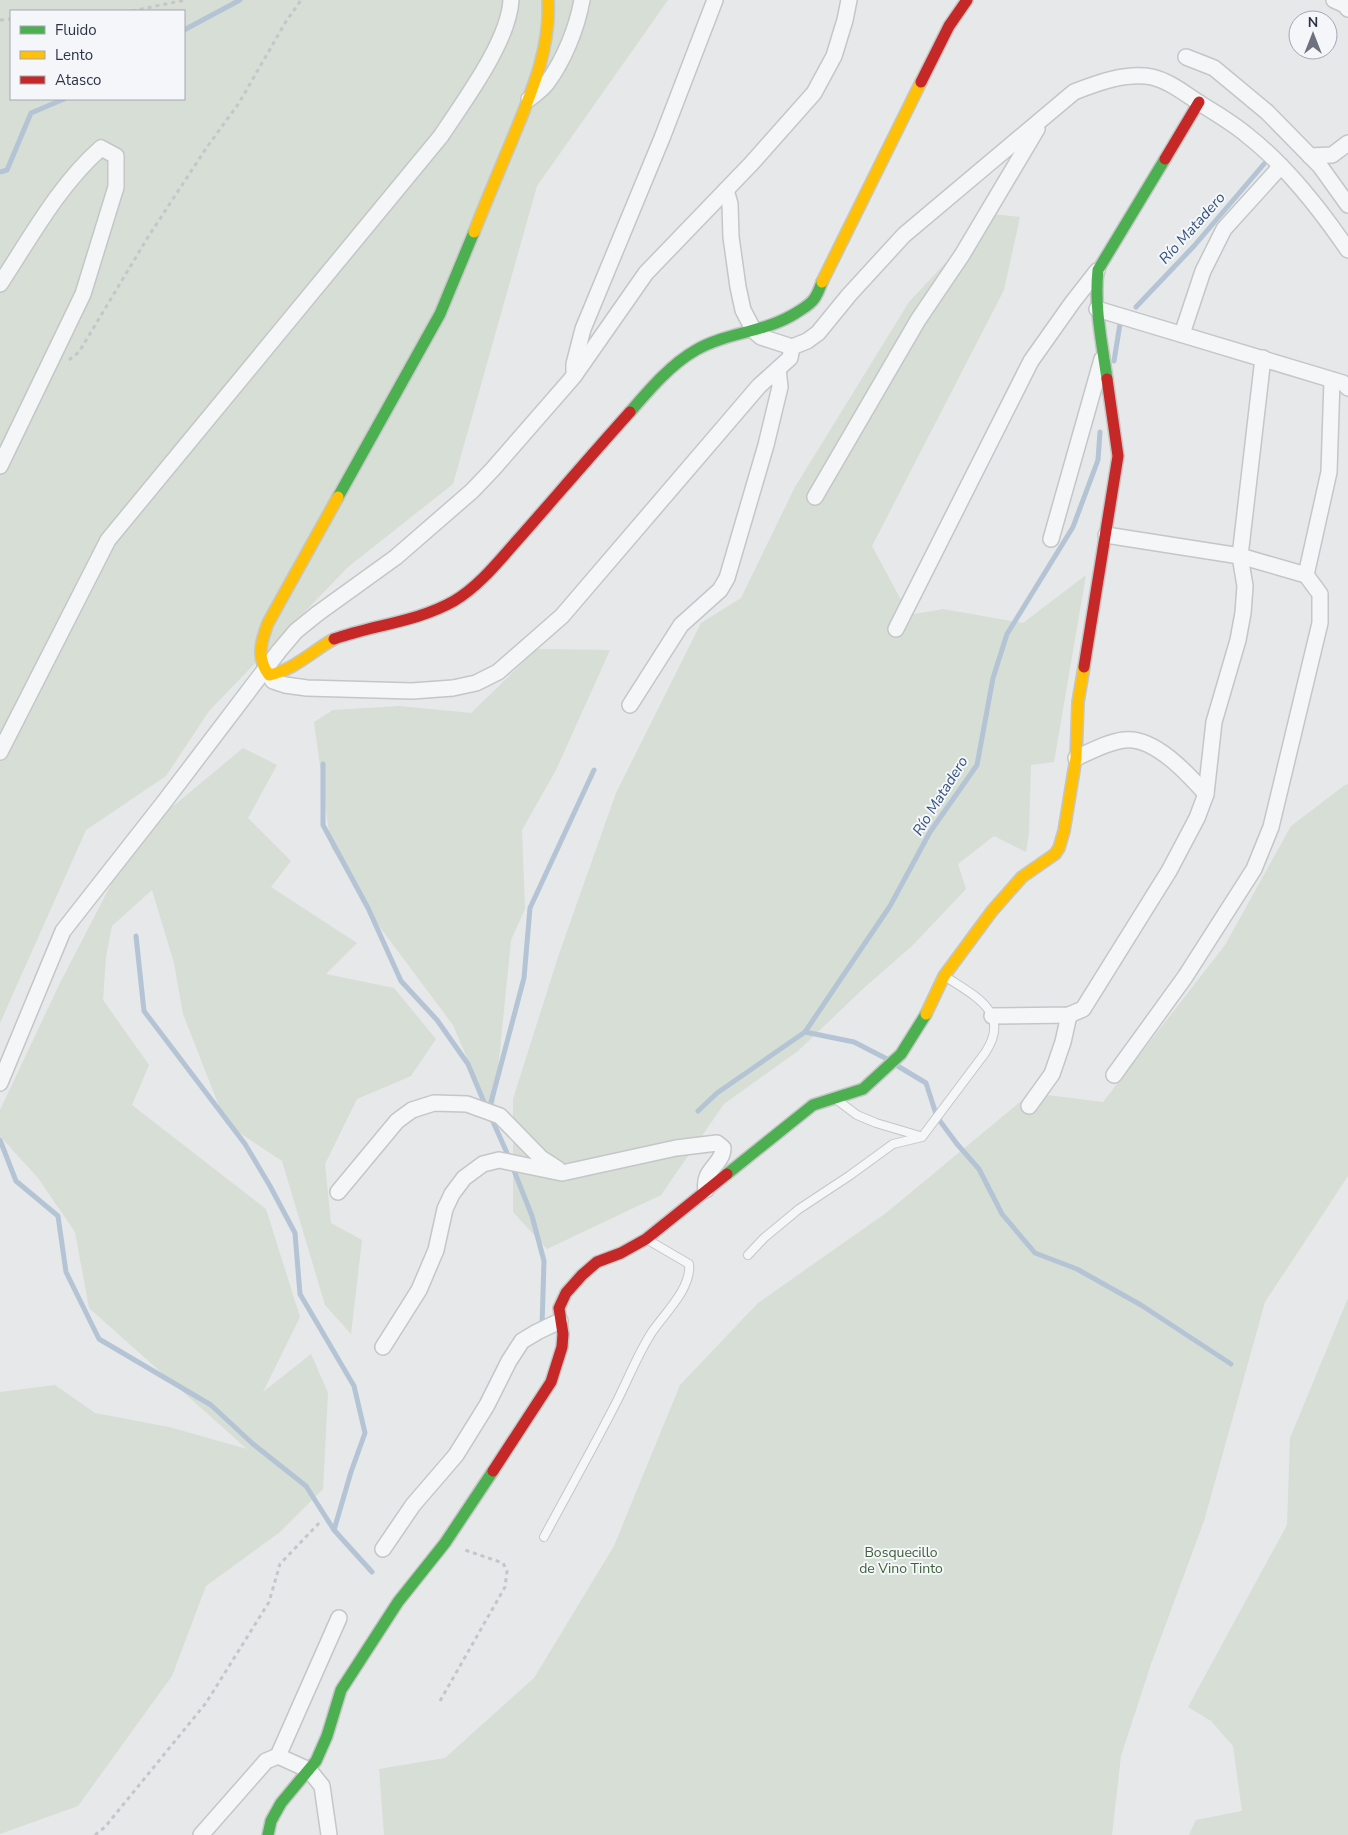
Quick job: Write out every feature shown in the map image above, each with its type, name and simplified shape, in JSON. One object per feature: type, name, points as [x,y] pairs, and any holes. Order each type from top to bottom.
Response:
[{"type":"street","points":[[0,752],[108,540],[441,136],[488,63],[510,14],[511,0]]},
{"type":"street","points":[[548,0],[549,17],[542,55],[529,99],[440,314],[268,623],[262,639],[260,652],[261,666],[273,681],[285,685],[307,688],[412,691],[453,688],[476,683],[498,672],[562,616],[759,386],[790,358],[792,347]]},
{"type":"street","points":[[529,99],[546,85],[560,62],[572,35],[582,0]]},
{"type":"street","points":[[574,376],[574,364],[583,329],[662,138],[715,0]]},
{"type":"street","points":[[0,1083],[63,931],[267,673],[296,631],[396,557],[472,491],[493,469],[574,376],[646,273],[726,190],[814,93],[834,56],[849,0]]},
{"type":"street","points":[[267,673],[278,674],[293,667],[333,640],[421,615],[439,609],[454,600],[494,566],[567,485],[604,440],[674,367],[690,353],[709,343],[754,331],[792,317],[814,299],[949,26],[968,0]]},
{"type":"street","points":[[1334,0],[1345,5],[1348,9]]},
{"type":"street","points":[[1186,57],[1214,68],[1267,112],[1320,166],[1348,205]]},
{"type":"street","points":[[726,190],[730,204],[731,237],[743,310],[754,331],[761,337],[792,347],[807,342],[818,333],[849,294],[904,235],[1074,92],[1098,83],[1134,77],[1151,77],[1171,84],[1250,137],[1281,166],[1332,226],[1348,250]]},
{"type":"street","points":[[896,628],[1032,361],[1072,303],[1098,270],[1199,102]]},
{"type":"street","points":[[815,497],[918,320],[962,255],[1044,117]]},
{"type":"street","points":[[1310,156],[1332,155],[1348,143]]},
{"type":"street","points":[[0,284],[64,188],[88,160],[101,148],[116,156],[116,187],[82,294],[0,466]]},
{"type":"street","points":[[1182,334],[1203,271],[1224,229],[1281,166]]},
{"type":"street","points":[[268,1835],[271,1821],[281,1803],[316,1761],[327,1736],[341,1690],[398,1602],[445,1543],[551,1382],[562,1346],[563,1334],[559,1308],[566,1293],[597,1262],[621,1253],[646,1239],[813,1105],[863,1089],[901,1054],[929,1010],[944,976],[992,911],[1022,877],[1055,854],[1059,848],[1064,831],[1076,758],[1078,702],[1118,456],[1097,309],[1096,289],[1098,270]]},
{"type":"street","points":[[1097,309],[1343,383],[1348,388]]},
{"type":"street","points":[[1051,539],[1104,352]]},
{"type":"street","points":[[992,1016],[1069,1015],[1083,1009],[1170,871],[1197,818],[1206,794],[1214,722],[1238,640],[1243,613],[1245,586],[1240,556],[1263,358]]},
{"type":"street","points":[[630,705],[681,625],[720,590],[727,578],[766,445],[780,386],[778,369]]},
{"type":"street","points":[[1306,575],[1329,472],[1332,380]]},
{"type":"street","points":[[1106,535],[1240,556],[1306,575],[1320,594],[1320,623],[1271,827],[1254,869],[1185,977],[1114,1075]]},
{"type":"street","points":[[1076,758],[1125,740],[1147,743],[1184,769],[1206,794]]},
{"type":"street","points":[[1029,1106],[1052,1074],[1064,1042],[1069,1015]]},
{"type":"street","points":[[338,1192],[397,1122],[412,1110],[434,1103],[467,1104],[500,1116],[542,1158],[564,1172]]},
{"type":"street","points":[[383,1347],[419,1290],[436,1250],[445,1209],[452,1194],[464,1178],[484,1164],[498,1160],[564,1172],[676,1148],[717,1143],[723,1148],[723,1155],[706,1176],[706,1190]]},
{"type":"street","points":[[383,1549],[413,1505],[456,1455],[487,1405],[509,1361],[522,1341],[560,1321]]},
{"type":"street","points":[[201,1835],[266,1761],[278,1756],[339,1618]]},
{"type":"street","points":[[278,1756],[309,1770],[322,1786],[329,1835]]},
{"type":"lane","points":[[748,1254],[800,1209],[850,1176],[893,1144],[922,1137],[992,1043],[994,1024],[992,1016],[982,1000],[944,976]]},
{"type":"lane","points":[[834,1098],[857,1115],[922,1137]]},
{"type":"lane","points":[[544,1537],[616,1403],[652,1331],[666,1314],[689,1278],[689,1264],[646,1239]]},
{"type":"path","points":[[137,10],[185,0]]},
{"type":"path","points":[[51,360],[66,361],[79,352],[148,237],[197,162],[240,103],[284,23],[301,0]]},
{"type":"path","points":[[95,1835],[105,1826],[206,1704],[269,1602],[280,1564],[321,1521]]},
{"type":"path","points":[[440,1701],[504,1587],[507,1571],[503,1563],[445,1543]]},
{"type":"green space","points":[[0,0],[668,0],[537,186],[453,484],[348,567],[209,711],[166,776],[86,830],[0,1023]]},
{"type":"green space","points":[[991,214],[1020,217],[1004,290],[872,546],[909,615],[943,609],[1023,623],[1086,575],[1054,762],[1031,765],[1029,833],[1026,852],[994,836],[958,864],[966,889],[912,946],[866,986],[798,1051],[724,1104],[661,1195],[547,1249],[513,1212],[513,1099],[559,954],[616,793],[701,623],[741,598],[795,487],[909,302]]},
{"type":"green space","points":[[537,649],[610,650],[556,770],[522,830],[525,909],[511,940],[493,1119],[453,1025],[379,926],[331,847],[314,722],[333,710],[400,706],[471,713]]},
{"type":"green space","points":[[243,748],[277,765],[248,818],[291,861],[271,887],[357,943],[326,974],[394,988],[436,1039],[411,1076],[357,1099],[325,1164],[331,1223],[362,1240],[351,1334],[325,1305],[282,1161],[226,1124],[183,1014],[174,963],[152,890],[112,926],[106,957],[103,1000],[149,1065],[132,1105],[266,1209],[300,1317],[263,1392],[311,1354],[328,1393],[323,1489],[280,1532],[206,1586],[172,1676],[78,1806],[0,1834],[0,1392],[55,1385],[95,1413],[169,1427],[247,1449],[89,1308],[75,1232],[38,1178],[0,1136],[0,1110],[60,983],[135,838]]},
{"type":"green space","name":"Bosquecillo de Vino Tinto","points":[[1348,784],[1348,1176],[1265,1302],[1204,1521],[1151,1664],[1121,1756],[1112,1835],[384,1835],[379,1769],[445,1758],[534,1678],[614,1546],[680,1385],[758,1303],[886,1213],[1031,1093],[1103,1102],[1225,945],[1291,826]]},
{"type":"green space","points":[[1348,1298],[1348,1835],[1189,1835],[1196,1820],[1242,1811],[1233,1746],[1211,1721],[1188,1707],[1287,1525],[1290,1438]]},
{"type":"waterway","points":[[185,29],[240,0]]},
{"type":"waterway","points":[[0,172],[7,170],[31,113],[62,100]]},
{"type":"waterway","name":"Río Matadero","points":[[1136,307],[1194,246],[1264,164]]},
{"type":"waterway","name":"Río Matadero","points":[[1114,361],[1120,324]]},
{"type":"waterway","name":"Río Matadero","points":[[698,1111],[717,1093],[805,1032],[890,906],[930,832],[977,765],[993,678],[1007,634],[1073,527],[1098,460],[1100,432]]},
{"type":"waterway","points":[[323,764],[323,825],[368,908],[401,981],[437,1020],[468,1064],[486,1107]]},
{"type":"waterway","points":[[489,1110],[524,978],[530,908],[594,770]]},
{"type":"waterway","points":[[136,936],[144,1011],[245,1144],[270,1186],[295,1233],[300,1294],[354,1386],[365,1433],[334,1530]]},
{"type":"waterway","points":[[805,1032],[854,1042],[887,1059]]},
{"type":"waterway","points":[[896,1065],[926,1083],[937,1117],[979,1169],[1002,1214],[1035,1253],[1077,1269],[1141,1305],[1231,1364]]},
{"type":"waterway","points":[[490,1115],[532,1216],[544,1261],[542,1326]]},
{"type":"waterway","points":[[0,1140],[16,1181],[58,1216],[66,1272],[99,1339],[211,1405],[253,1444],[306,1486],[334,1530],[372,1572]]},
{"type":"traffic: fast","points":[[1107,379],[1098,311],[1098,270],[1165,159]]},
{"type":"traffic: fast","points":[[338,497],[440,314],[474,232]]},
{"type":"traffic: fast","points":[[630,412],[678,362],[696,350],[720,339],[784,320],[806,307],[817,295],[822,282]]},
{"type":"traffic: fast","points":[[727,1174],[813,1105],[863,1089],[901,1054],[926,1014]]},
{"type":"traffic: fast","points":[[268,1835],[271,1821],[281,1803],[316,1761],[327,1736],[341,1690],[398,1602],[445,1543],[493,1471]]},
{"type":"traffic: slow","points":[[474,232],[538,72],[546,36],[548,0]]},
{"type":"traffic: slow","points":[[822,282],[921,82]]},
{"type":"traffic: slow","points":[[334,639],[295,665],[278,673],[269,675],[262,662],[261,649],[268,623],[338,497]]},
{"type":"traffic: slow","points":[[926,1014],[944,976],[992,911],[1022,877],[1055,854],[1059,848],[1064,831],[1076,758],[1078,702],[1084,667]]},
{"type":"traffic: jam","points":[[921,82],[949,26],[967,0]]},
{"type":"traffic: jam","points":[[1165,159],[1199,102]]},
{"type":"traffic: jam","points":[[1084,667],[1118,456],[1107,379]]},
{"type":"traffic: jam","points":[[334,639],[425,614],[464,595],[498,562],[630,412]]},
{"type":"traffic: jam","points":[[493,1471],[551,1382],[562,1347],[563,1334],[559,1308],[566,1293],[597,1262],[621,1253],[646,1239],[727,1174]]}]
